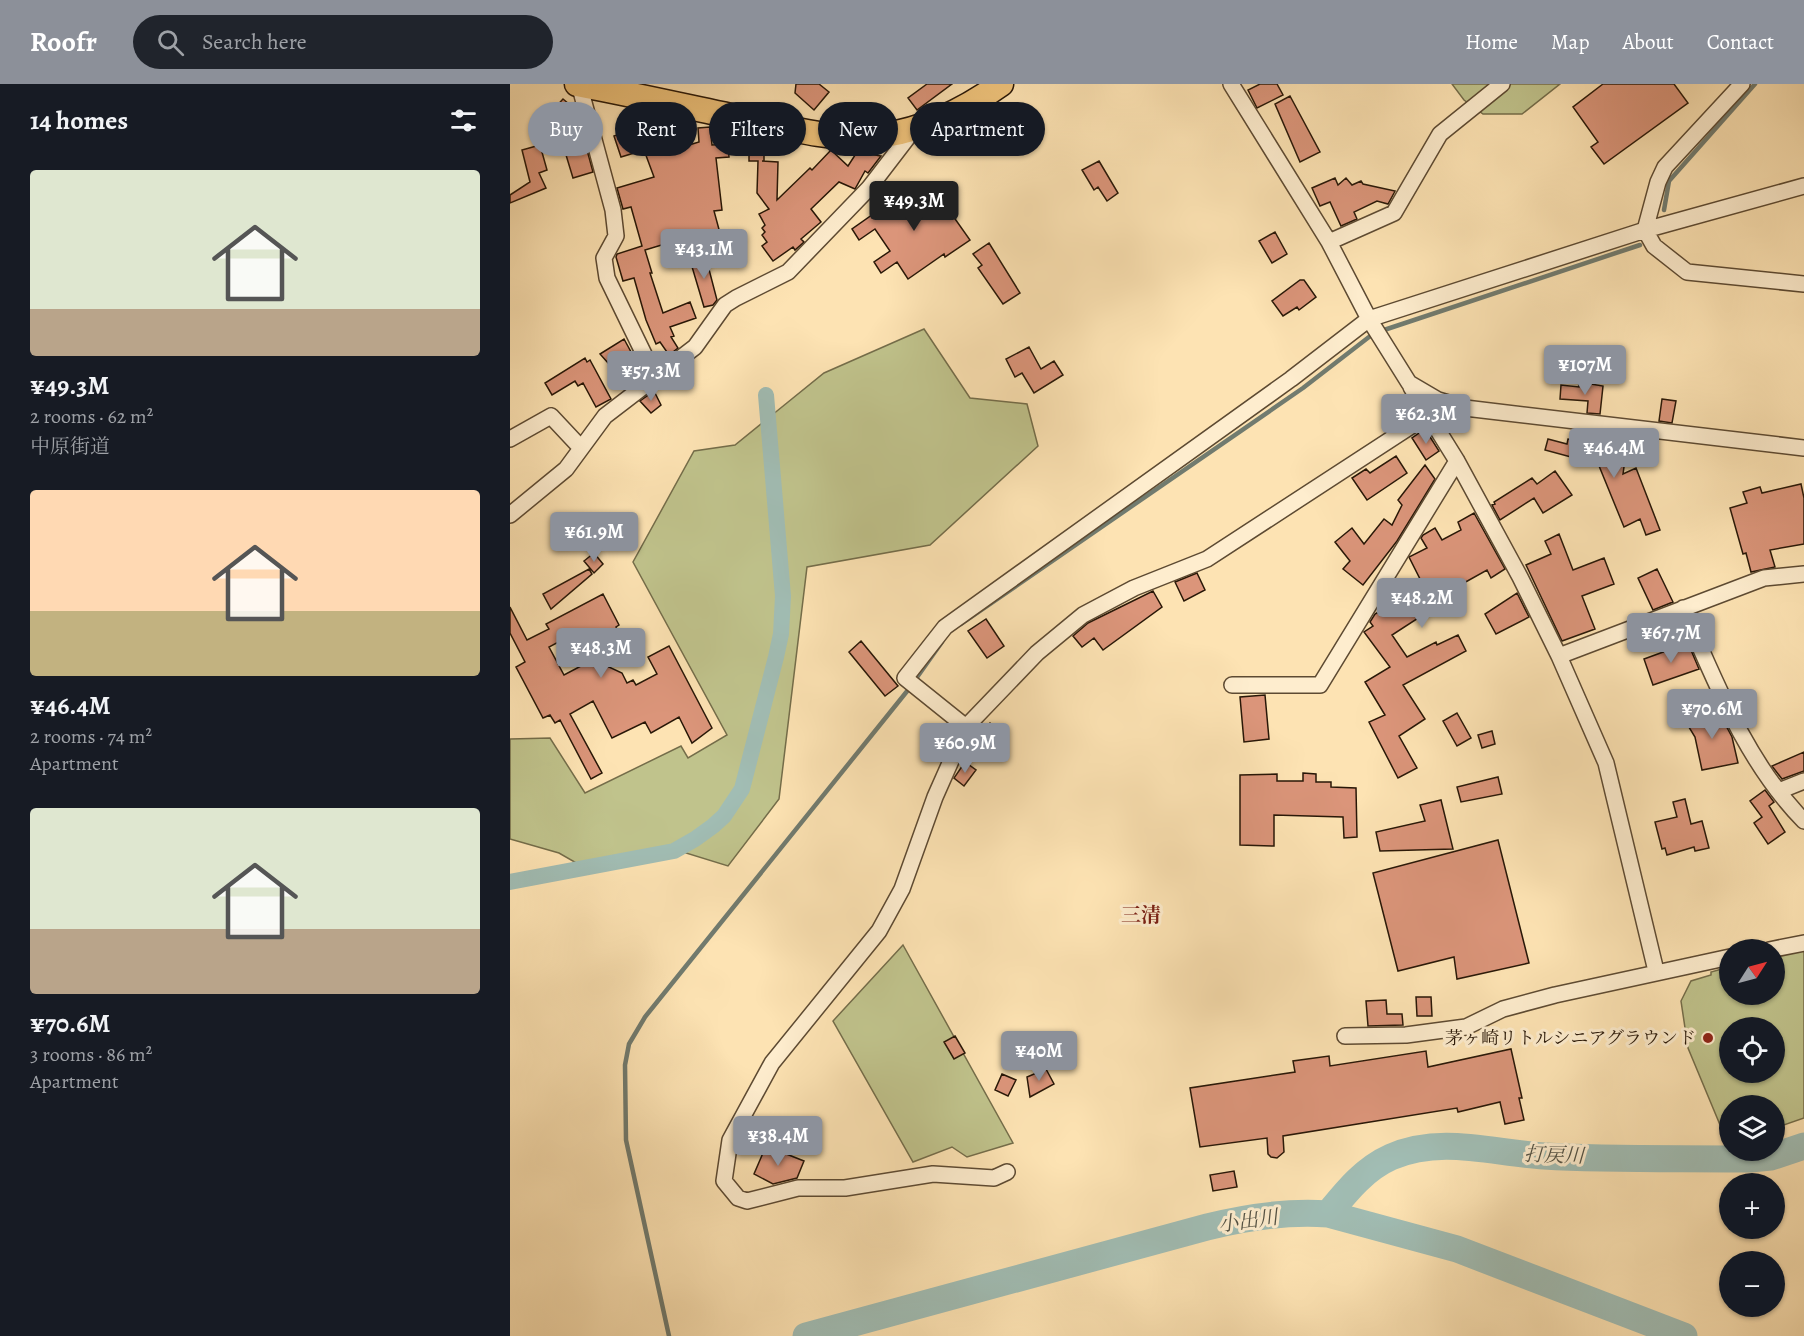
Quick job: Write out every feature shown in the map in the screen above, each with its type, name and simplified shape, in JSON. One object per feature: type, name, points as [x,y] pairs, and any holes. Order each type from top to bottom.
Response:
[{"type":"main road","points":[[578,84],[813,133],[867,137],[910,129]]},
{"type":"main road","points":[[972,102],[1001,84]]},
{"type":"street","points":[[578,84],[613,210],[616,236],[604,258],[607,278],[656,379]]},
{"type":"street","points":[[1232,84],[1329,242],[1374,328],[1457,461],[1560,656],[1606,763],[1656,971]]},
{"type":"street","points":[[1329,242],[1394,213],[1440,134],[1503,84]]},
{"type":"street","points":[[1742,84],[1665,167],[1658,182],[1645,230],[1654,246],[1687,272],[1804,284]]},
{"type":"street","points":[[510,515],[566,469],[605,416],[695,347],[725,305],[788,272],[869,188],[910,135]]},
{"type":"street","points":[[966,727],[905,678],[945,627],[1291,379],[1374,328],[1645,230],[1804,186]]},
{"type":"street","points":[[1409,383],[1438,400],[1465,408],[1804,448]]},
{"type":"street","points":[[1007,1172],[994,1178],[933,1174],[845,1188],[798,1188],[747,1201],[738,1198],[724,1181],[730,1140],[772,1063],[879,931],[902,890],[935,796],[966,727],[1037,653],[1083,615],[1134,588],[1207,559],[1428,415]]},
{"type":"street","points":[[510,439],[551,416],[581,448]]},
{"type":"street","points":[[1232,686],[1320,685],[1457,461]]},
{"type":"street","points":[[1560,656],[1764,578],[1804,574]]},
{"type":"street","points":[[1683,608],[1737,730],[1779,791],[1804,821]]},
{"type":"street","points":[[1779,791],[1804,781]]},
{"type":"street","points":[[1785,947],[1804,943]]},
{"type":"street","points":[[1345,1036],[1406,1035],[1466,1027],[1503,1010],[1656,971],[1719,959]]},
{"type":"green space","points":[[1452,84],[1560,84],[1522,114],[1483,114],[1464,100]]},
{"type":"green space","points":[[924,329],[970,398],[1027,404],[1038,446],[930,545],[807,567],[779,799],[728,866],[670,848],[578,864],[559,853],[510,839],[510,739],[550,738],[585,793],[681,746],[688,758],[727,735],[633,562],[694,451],[735,445],[824,373]]},
{"type":"green space","points":[[903,945],[1013,1143],[967,1157],[952,1147],[913,1162],[833,1021]]},
{"type":"green space","name":"茅ヶ崎リトルシニアグラウンド","points":[[1804,950],[1804,1118],[1785,1125],[1785,1095],[1719,1095],[1719,1122],[1688,1048],[1681,1001],[1691,981],[1711,975],[1711,972],[1719,970],[1719,1005],[1785,1005],[1785,955]]},
{"type":"building","points":[[796,84],[819,84],[829,92],[818,102],[814,110],[795,93]]},
{"type":"building","points":[[927,84],[952,84],[928,102],[911,102],[908,98]]},
{"type":"building","points":[[1260,84],[1277,84],[1283,95],[1257,108],[1248,90]]},
{"type":"building","points":[[1603,84],[1674,84],[1688,103],[1604,164],[1591,147],[1598,142],[1573,107]]},
{"type":"building","points":[[1290,96],[1320,152],[1300,162],[1275,104]]},
{"type":"building","points":[[709,127],[709,156],[729,156],[716,158],[722,210],[714,211],[724,248],[701,254],[698,234],[645,250],[663,313],[690,302],[696,318],[670,327],[674,336],[671,337],[678,348],[669,355],[660,342],[656,344],[646,320],[634,278],[623,281],[616,257],[617,254],[642,246],[631,207],[623,209],[617,188],[654,177],[646,156],[697,156],[698,128]]},
{"type":"building","points":[[528,148],[528,156],[543,156],[547,170],[539,173],[546,188],[510,203],[510,195],[530,182],[522,150]]},
{"type":"building","points":[[566,156],[589,156],[593,172],[573,178]]},
{"type":"building","points":[[749,156],[764,156],[764,161],[762,161],[778,162],[777,200],[825,156],[837,156],[848,166],[854,156],[881,156],[868,173],[865,171],[855,189],[839,182],[811,209],[821,222],[801,239],[804,242],[795,250],[793,247],[773,261],[762,246],[767,242],[762,235],[765,232],[762,228],[765,225],[759,214],[769,209],[757,193],[758,161],[749,161]]},
{"type":"building","points":[[1099,161],[1118,193],[1107,201],[1098,187],[1094,190],[1082,170]]},
{"type":"building","points":[[1335,178],[1338,185],[1346,178],[1352,185],[1361,181],[1363,184],[1395,191],[1388,204],[1377,201],[1354,212],[1357,219],[1341,226],[1330,202],[1320,206],[1312,188]]},
{"type":"building","points":[[916,184],[930,205],[944,197],[955,215],[953,216],[970,240],[945,257],[944,254],[908,279],[897,262],[881,273],[874,262],[890,251],[875,229],[859,240],[852,229]]},
{"type":"building","points":[[1275,232],[1287,254],[1272,263],[1259,241]]},
{"type":"building","points":[[989,243],[1020,293],[1003,304],[978,268],[982,265],[973,254]]},
{"type":"building","points":[[705,254],[717,300],[713,305],[704,307],[690,260]]},
{"type":"building","points":[[1300,280],[1304,280],[1316,297],[1299,310],[1297,307],[1283,316],[1272,301]]},
{"type":"building","points":[[624,339],[643,374],[625,382],[600,354]]},
{"type":"building","points":[[1029,347],[1041,369],[1054,361],[1063,375],[1034,393],[1022,373],[1015,377],[1006,359]]},
{"type":"building","points":[[585,358],[587,362],[590,360],[611,399],[596,407],[583,383],[578,386],[575,381],[552,395],[545,383]]},
{"type":"building","points":[[1579,382],[1603,386],[1600,414],[1587,413],[1588,401],[1560,399],[1561,385],[1579,387]]},
{"type":"building","points":[[654,391],[661,405],[651,413],[640,401]]},
{"type":"building","points":[[1662,399],[1676,401],[1672,423],[1659,421]]},
{"type":"building","points":[[1425,429],[1439,451],[1426,460],[1412,438]]},
{"type":"building","points":[[1548,439],[1567,444],[1568,439],[1627,446],[1623,474],[1636,468],[1660,530],[1646,535],[1640,519],[1624,527],[1597,461],[1545,450]]},
{"type":"building","points":[[1396,456],[1407,473],[1367,500],[1352,478],[1366,469],[1370,473]]},
{"type":"building","points":[[1425,465],[1435,479],[1397,541],[1363,585],[1343,569],[1350,561],[1335,542],[1352,528],[1364,544],[1384,519],[1392,525],[1402,505],[1398,500]]},
{"type":"building","points":[[1555,471],[1572,495],[1543,513],[1534,498],[1500,520],[1492,505],[1495,504],[1494,502],[1532,478],[1537,484]]},
{"type":"building","points":[[1801,484],[1804,498],[1804,544],[1770,550],[1775,567],[1751,572],[1746,553],[1743,554],[1730,508],[1747,503],[1743,492],[1760,487],[1762,493]]},
{"type":"building","points":[[1474,513],[1505,569],[1491,578],[1487,570],[1462,584],[1464,586],[1442,599],[1443,602],[1392,635],[1407,657],[1436,642],[1437,645],[1458,635],[1466,651],[1403,685],[1425,719],[1399,736],[1417,768],[1398,778],[1369,722],[1385,715],[1365,682],[1390,667],[1364,632],[1373,626],[1370,622],[1375,614],[1387,607],[1383,600],[1421,581],[1409,557],[1427,548],[1421,538],[1423,535],[1435,528],[1442,540],[1461,530],[1458,522]]},
{"type":"building","points":[[1559,534],[1573,570],[1604,558],[1614,584],[1582,596],[1595,629],[1562,641],[1526,565],[1551,554],[1545,541]]},
{"type":"building","points":[[594,553],[603,564],[594,573],[584,561]]},
{"type":"building","points":[[589,569],[592,574],[551,609],[543,594]]},
{"type":"building","points":[[1657,569],[1673,602],[1653,610],[1638,578]]},
{"type":"building","points":[[1197,573],[1205,590],[1184,601],[1175,582]]},
{"type":"building","points":[[1153,591],[1162,607],[1103,650],[1094,638],[1082,647],[1073,636],[1088,623]]},
{"type":"building","points":[[1517,593],[1529,617],[1496,634],[1485,614]]},
{"type":"building","points":[[603,594],[619,625],[616,627],[625,645],[596,661],[622,673],[627,683],[633,680],[636,685],[657,674],[648,657],[669,646],[712,728],[692,743],[679,717],[651,733],[645,722],[612,738],[593,701],[570,714],[602,773],[591,779],[560,720],[555,723],[550,715],[543,718],[516,667],[525,662],[510,633],[510,607],[527,640],[549,629],[546,624]],"holes":[[[577,632],[587,651],[583,665],[564,675],[549,647]]]},
{"type":"building","points":[[986,619],[1004,646],[987,658],[968,631]]},
{"type":"building","points":[[861,641],[898,686],[885,696],[849,652]]},
{"type":"building","points":[[1688,643],[1699,669],[1653,685],[1644,659]]},
{"type":"building","points":[[1265,695],[1269,739],[1244,742],[1240,697]]},
{"type":"building","points":[[1716,707],[1732,737],[1738,763],[1702,770],[1695,737],[1684,719],[1697,711],[1700,716]]},
{"type":"building","points":[[1457,713],[1471,738],[1457,746],[1443,721]]},
{"type":"building","points":[[990,723],[1002,734],[993,743],[981,732]]},
{"type":"building","points":[[1492,731],[1495,744],[1482,748],[1478,735]]},
{"type":"building","points":[[1804,752],[1804,771],[1782,779],[1772,766]]},
{"type":"building","points":[[965,762],[976,770],[964,786],[954,778]]},
{"type":"building","points":[[1303,773],[1316,774],[1316,782],[1331,782],[1331,787],[1356,788],[1357,837],[1344,838],[1343,817],[1274,815],[1274,846],[1240,845],[1240,775],[1277,774],[1277,781],[1303,781]]},
{"type":"building","points":[[1498,777],[1502,794],[1461,802],[1457,787]]},
{"type":"building","points":[[1765,790],[1774,802],[1769,806],[1785,832],[1768,844],[1754,823],[1762,817],[1750,801]]},
{"type":"building","points":[[1685,799],[1691,824],[1702,821],[1709,848],[1695,851],[1694,847],[1667,855],[1665,848],[1662,849],[1655,822],[1677,817],[1673,802]]},
{"type":"building","points":[[1441,800],[1453,849],[1380,851],[1376,832],[1425,821],[1420,805]]},
{"type":"building","points":[[1498,840],[1529,963],[1457,979],[1454,957],[1398,971],[1373,873]]},
{"type":"building","points":[[1416,997],[1431,997],[1432,1016],[1417,1016]]},
{"type":"building","points":[[1386,1000],[1387,1014],[1402,1014],[1403,1025],[1368,1026],[1366,1001]]},
{"type":"building","points":[[955,1036],[965,1053],[954,1059],[944,1042]]},
{"type":"building","points":[[1511,1049],[1522,1098],[1519,1098],[1524,1120],[1505,1124],[1500,1102],[1458,1112],[1457,1108],[1283,1136],[1284,1152],[1277,1158],[1268,1154],[1267,1138],[1200,1147],[1190,1088],[1295,1072],[1293,1061],[1329,1056],[1330,1066],[1426,1051],[1428,1067]]},
{"type":"building","points":[[1046,1069],[1054,1084],[1030,1097],[1027,1077]]},
{"type":"building","points":[[1002,1074],[1016,1080],[1008,1096],[995,1090]]},
{"type":"building","points":[[766,1146],[804,1161],[797,1178],[773,1184],[754,1174]]},
{"type":"building","points":[[1234,1171],[1237,1187],[1213,1191],[1210,1175]]},
{"type":"waterway","points":[[1664,210],[1669,181],[1755,84]]},
{"type":"waterway","points":[[961,624],[1303,388],[1369,337],[1384,330],[1640,245]]},
{"type":"waterway","points":[[510,882],[674,851],[695,839],[724,816],[742,789],[781,634],[783,596],[766,395]]},
{"type":"waterway","points":[[669,1336],[626,1140],[625,1065],[629,1044],[645,1017],[908,690],[942,642]]},
{"type":"waterway","name":"打戻川","points":[[1328,1214],[1356,1182],[1381,1162],[1410,1151],[1429,1147],[1467,1147],[1570,1157],[1750,1159],[1771,1157],[1804,1146]]},
{"type":"waterway","name":"小出川","points":[[806,1336],[1207,1227],[1237,1220],[1297,1213],[1328,1214],[1457,1249],[1684,1336]]},
{"type":"place","name":"茅ヶ崎リトルシニアグラウンド","points":[[1708,1038]]},
{"type":"district","name":"三清","points":[[1141,915]]}]
